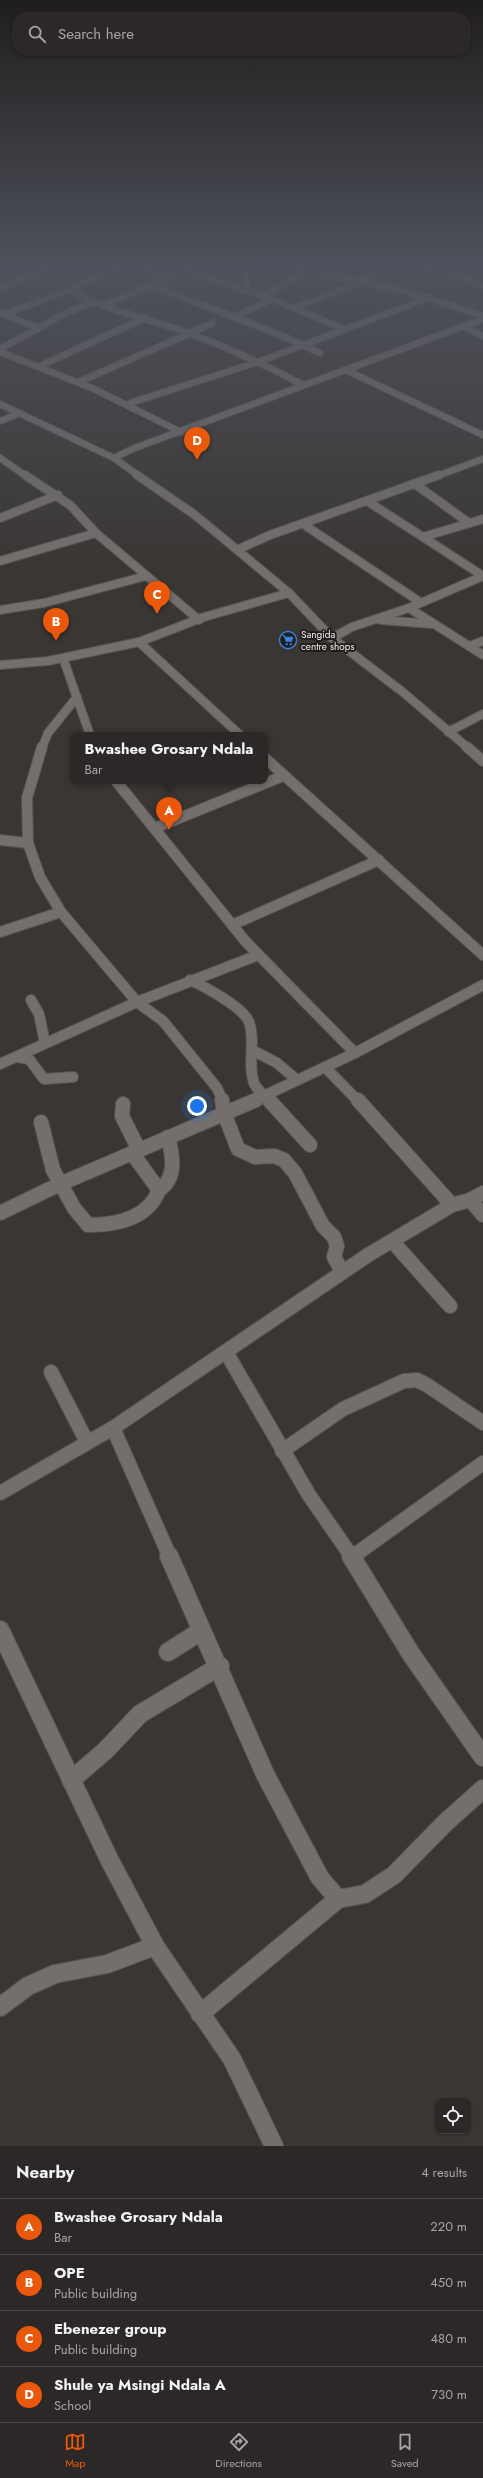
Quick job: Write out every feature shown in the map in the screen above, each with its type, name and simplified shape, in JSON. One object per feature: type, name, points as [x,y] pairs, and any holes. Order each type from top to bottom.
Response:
[{"type":"street","points":[[81,381],[120,364]]},
{"type":"street","points":[[130,403],[251,364]]},
{"type":"street","points":[[262,364],[304,385]]},
{"type":"street","points":[[114,458],[132,449],[362,364]]},
{"type":"street","points":[[42,365],[130,403],[181,432]]},
{"type":"street","points":[[346,370],[483,435]]},
{"type":"street","points":[[0,404],[114,458],[195,515],[289,593],[332,638],[404,693],[483,761]]},
{"type":"street","points":[[0,421],[20,413]]},
{"type":"street","points":[[0,458],[70,504],[96,532],[199,620]]},
{"type":"street","points":[[239,550],[303,524],[483,459]]},
{"type":"street","points":[[415,484],[469,523]]},
{"type":"street","points":[[0,518],[58,495]]},
{"type":"street","points":[[367,501],[483,576]]},
{"type":"street","points":[[423,537],[483,518]]},
{"type":"street","points":[[303,524],[420,602]]},
{"type":"street","points":[[0,561],[96,532]]},
{"type":"street","points":[[0,610],[44,603],[146,576]]},
{"type":"street","points":[[332,638],[352,627],[409,608],[483,576]]},
{"type":"street","points":[[0,665],[63,658],[139,642],[199,620],[289,593]]},
{"type":"street","points":[[409,608],[483,655]]},
{"type":"street","points":[[376,620],[436,625]]},
{"type":"street","points":[[469,646],[483,641]]},
{"type":"street","points":[[139,642],[237,732]]},
{"type":"street","points":[[63,658],[89,732]]},
{"type":"street","points":[[77,697],[48,733],[37,760],[27,798],[28,843],[40,877],[61,912],[137,1002],[163,1021],[205,1071],[222,1096],[224,1113],[238,1149],[255,1157],[269,1156],[284,1160],[295,1172],[323,1226],[334,1237],[337,1246],[334,1257],[342,1271]]},
{"type":"street","points":[[448,732],[483,714]]},
{"type":"street","points":[[268,761],[483,955]]},
{"type":"street","points":[[268,782],[283,776]]},
{"type":"street","points":[[118,784],[258,955],[355,1053]]},
{"type":"street","points":[[155,828],[263,784]]},
{"type":"street","points":[[0,840],[28,843]]},
{"type":"street","points":[[232,925],[379,860]]},
{"type":"street","points":[[0,932],[61,912]]},
{"type":"street","points":[[0,1064],[137,1002],[190,980],[258,955]]},
{"type":"street","points":[[190,980],[202,985],[243,1014],[250,1028],[252,1050],[250,1069],[254,1084],[263,1096],[310,1145]]},
{"type":"street","points":[[0,1213],[60,1184],[263,1096],[355,1053],[483,985]]},
{"type":"street","points":[[31,1000],[39,1014],[45,1043]]},
{"type":"street","points":[[252,1050],[277,1063],[296,1080]]},
{"type":"street","points":[[17,1057],[29,1059],[44,1079],[53,1080],[73,1077]]},
{"type":"street","points":[[325,1067],[344,1085],[452,1205]]},
{"type":"street","points":[[123,1104],[122,1116],[136,1151],[159,1190]]},
{"type":"street","points":[[41,1122],[53,1170],[60,1184],[88,1225],[101,1225],[120,1221],[151,1207],[157,1199],[159,1190],[170,1182],[171,1149],[168,1137]]},
{"type":"street","points":[[0,1493],[113,1428],[226,1352],[342,1271],[452,1205],[470,1200],[483,1193]]},
{"type":"street","points":[[470,1200],[483,1215]]},
{"type":"street","points":[[392,1241],[450,1306]]},
{"type":"street","points":[[226,1352],[282,1451],[309,1495],[352,1556],[411,1654],[483,1757]]},
{"type":"street","points":[[51,1372],[87,1442]]},
{"type":"street","points":[[282,1451],[343,1409],[404,1381],[417,1380],[427,1385],[467,1414],[483,1423]]},
{"type":"street","points":[[113,1428],[201,1631],[220,1666],[266,1774],[320,1878],[338,1899]]},
{"type":"street","points":[[352,1556],[483,1463]]},
{"type":"street","points":[[0,1630],[71,1780],[155,1946],[232,2059],[274,2146]]},
{"type":"street","points":[[168,1652],[201,1631]]},
{"type":"street","points":[[71,1780],[105,1751],[140,1714],[220,1666]]},
{"type":"street","points":[[200,2014],[277,1952],[338,1899],[364,1894],[394,1875],[446,1822],[483,1789]]},
{"type":"street","points":[[0,2007],[28,1986],[55,1974],[108,1964],[155,1946]]},
{"type":"place","name":"Shule ya Msingi Ndala A","points":[[197,460]]},
{"type":"place","name":"Ebenezer group","points":[[157,614]]},
{"type":"place","name":"Sangida centre shops","points":[[288,640]]},
{"type":"place","name":"OPE","points":[[56,641]]},
{"type":"place","name":"Bwashee Grosary Ndala","points":[[169,830]]}]
